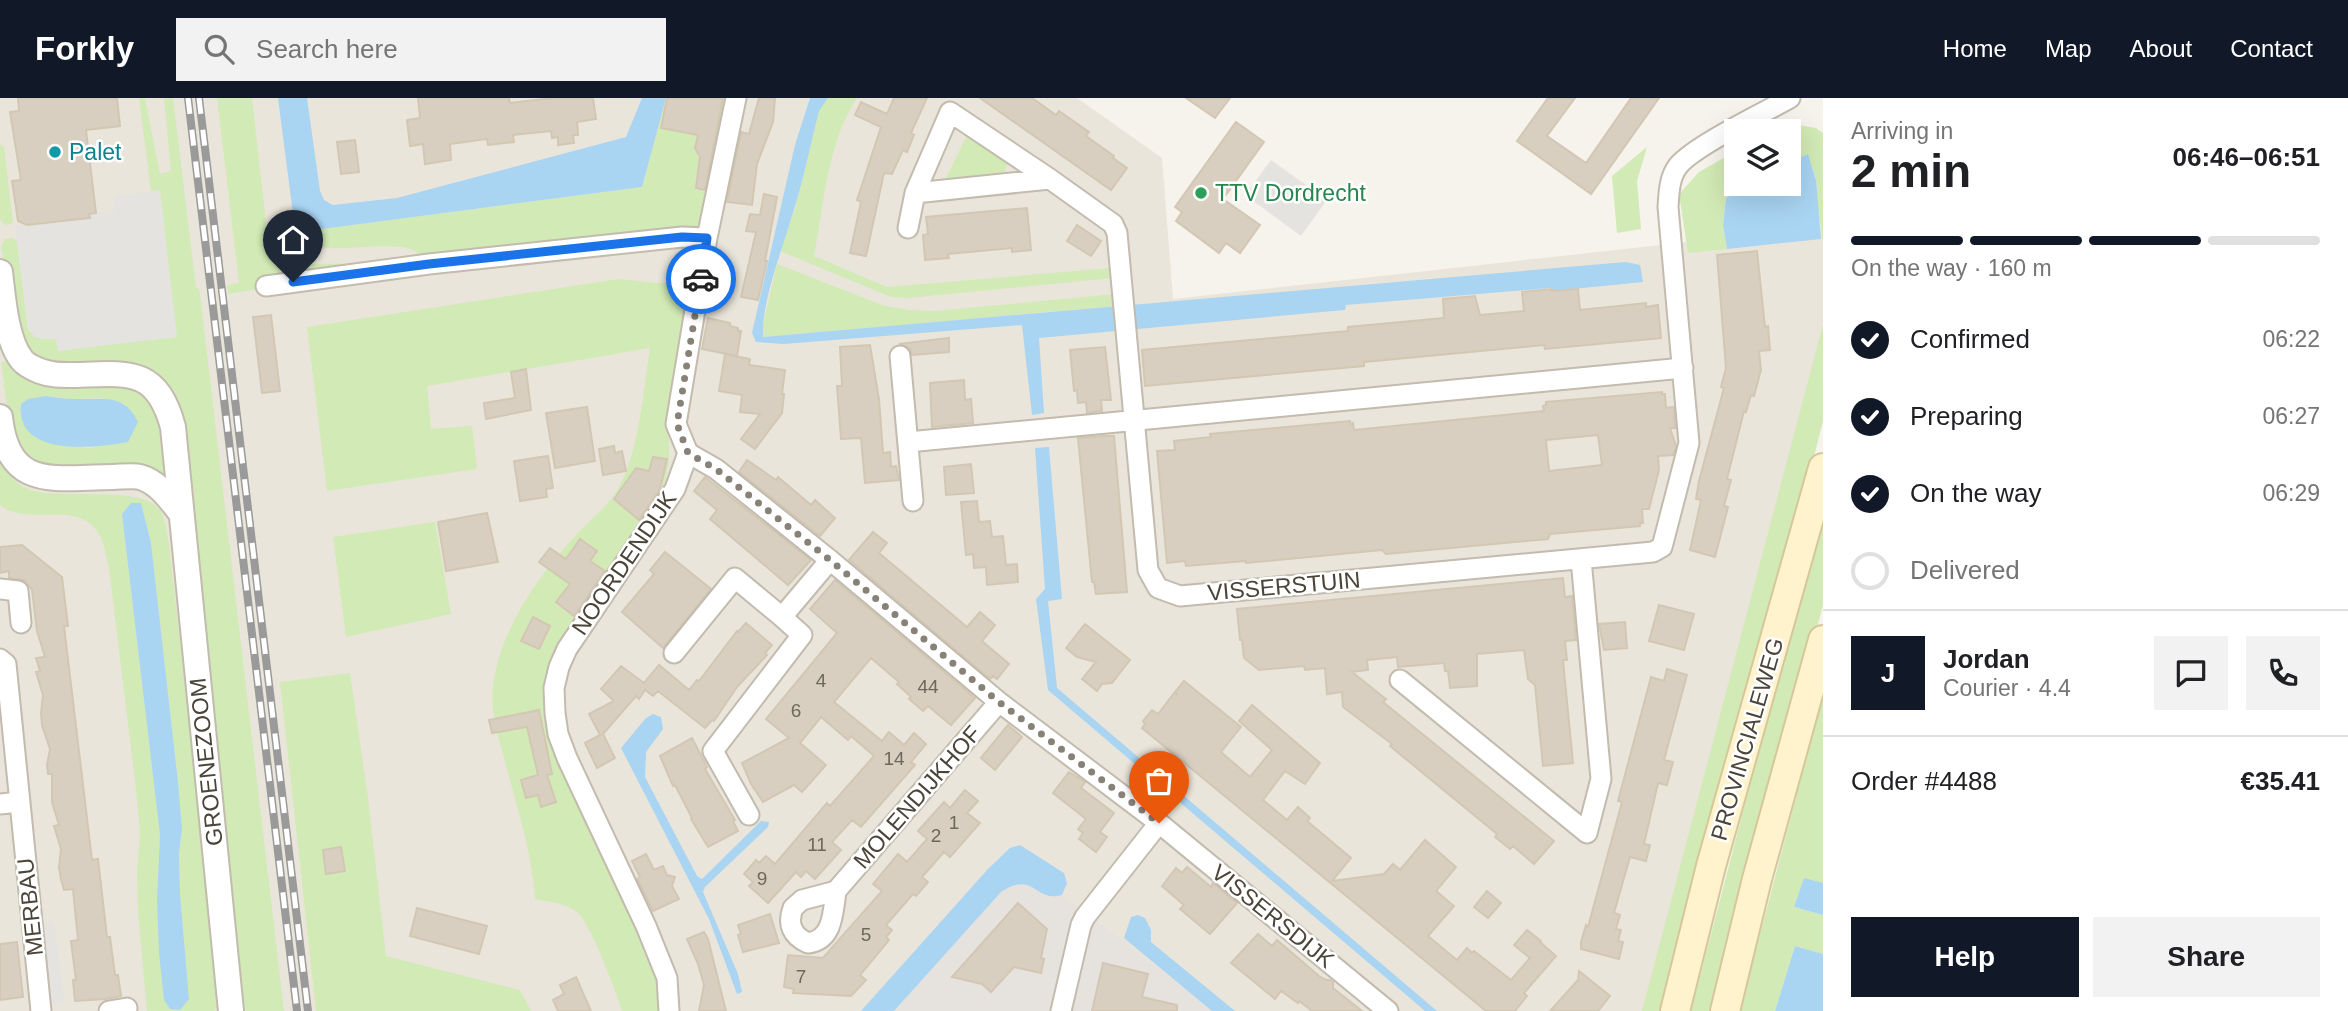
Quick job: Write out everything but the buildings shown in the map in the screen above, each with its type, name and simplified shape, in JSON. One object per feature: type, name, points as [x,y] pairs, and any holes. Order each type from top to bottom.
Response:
[{"type":"main road","name":"PROVINCIALEWEG","points":[[1675,1011],[1711,866],[1823,468]]},
{"type":"main road","name":"PROVINCIALEWEG","points":[[1725,1011],[1757,879],[1823,640]]},
{"type":"street","points":[[688,453],[677,424],[707,238],[736,98]]},
{"type":"street","name":"VISSERSTUIN","points":[[908,228],[915,193],[954,105],[1113,224],[1117,233],[1124,297],[1148,570],[1158,588],[1180,596],[1653,552],[1662,547],[1689,443],[1668,207],[1670,179],[1679,165],[1699,149],[1790,98]]},
{"type":"street","points":[[915,193],[1050,179]]},
{"type":"street","points":[[266,286],[429,264],[682,237],[707,238]]},
{"type":"street","points":[[0,272],[4,331]]},
{"type":"street","name":"GROENEZOOM","points":[[4,331],[22,360],[51,376],[124,373],[149,384],[167,405],[173,427],[232,1011]]},
{"type":"street","points":[[900,356],[913,501]]},
{"type":"street","points":[[908,442],[1683,368]]},
{"type":"street","points":[[0,417],[8,450],[19,467],[39,477],[140,477],[163,491],[180,512]]},
{"type":"street","name":"VISSERSDIJK","points":[[688,453],[716,469],[830,560],[999,702],[1159,823],[1388,1011]]},
{"type":"street","name":"NOORDENDIJK","points":[[669,1011],[667,978],[558,734],[554,688],[567,649],[675,489],[688,453]]},
{"type":"street","points":[[1400,680],[1587,833],[1601,779],[1581,559]]},
{"type":"street","points":[[782,617],[830,560]]},
{"type":"street","points":[[674,653],[735,578],[802,635],[713,751],[749,815]]},
{"type":"street","points":[[0,589],[18,591],[21,624]]},
{"type":"street","name":"MERBAU","points":[[0,659],[6,664],[9,803],[41,1011]]},
{"type":"street","name":"MOLENDIJKHOF","points":[[836,891],[999,702]]},
{"type":"street","points":[[1061,1011],[1085,917],[1159,823]]},
{"type":"shaded area","points":[[0,98],[1077,98],[1162,158],[1173,299],[1823,227],[1823,321],[1818,358],[1664,1011],[1214,1011],[1012,859],[882,1011],[0,1011]]},
{"type":"shaded area","points":[[1271,160],[1327,200],[1301,236],[1245,195]]},
{"type":"shaded area","points":[[160,190],[177,337],[58,351],[56,339],[36,338],[28,329],[15,226],[114,211],[113,196]]},
{"type":"shaded area","points":[[1023,865],[1097,921],[1214,1011],[894,1011]]},
{"type":"shaded area","points":[[54,921],[65,1003],[53,1004],[42,923]]},
{"type":"green space","points":[[139,98],[145,98],[160,174],[171,171],[164,98],[173,98],[196,288],[199,288],[200,294],[284,1011],[245,1011],[182,464],[143,370],[123,362],[69,366],[50,363],[35,354],[24,340],[16,322],[6,282],[1,246],[5,239],[12,238],[17,241],[28,329],[36,338],[57,339],[151,192]]},
{"type":"green space","points":[[217,98],[252,98],[267,232],[277,253],[291,261],[320,264],[417,262],[228,294],[227,285],[239,283]]},
{"type":"green space","points":[[666,98],[728,98],[701,227],[428,261],[412,250],[398,247],[316,247],[302,241],[296,230],[293,214],[301,223],[322,229],[642,187]]},
{"type":"green space","points":[[828,98],[857,98],[839,134],[833,154],[814,256],[887,287],[1111,268],[1113,278],[908,298],[891,297],[780,251],[795,209],[819,111]]},
{"type":"green space","points":[[1801,126],[1816,128],[1823,133],[1823,243],[1816,179],[1808,155],[1801,158]]},
{"type":"green space","points":[[969,131],[1009,160],[1003,176],[945,180]]},
{"type":"green space","points":[[0,144],[4,147],[13,223],[5,225],[0,219]]},
{"type":"green space","points":[[1647,147],[1637,181],[1641,229],[1617,233],[1612,176]]},
{"type":"green space","points":[[1724,158],[1724,196],[1729,196],[1726,198],[1723,225],[1727,249],[1688,253],[1679,194],[1699,172]]},
{"type":"green space","points":[[777,264],[885,306],[910,310],[935,311],[1116,294],[1117,306],[762,337]]},
{"type":"green space","points":[[618,279],[657,283],[693,282],[669,427],[669,462],[661,502],[611,575],[566,633],[544,678],[544,719],[560,767],[659,969],[663,1011],[622,1011],[602,958],[582,918],[567,907],[535,899],[527,844],[496,729],[492,703],[497,665],[512,624],[523,604],[562,551],[612,498],[624,477],[639,423],[650,348],[427,386],[431,429],[472,426],[477,469],[327,491],[307,327]]},
{"type":"green space","points":[[1823,324],[1823,421],[1673,1011],[1642,1011]]},
{"type":"green space","points":[[8,361],[16,370],[114,380],[140,390],[160,413],[172,488],[39,462],[20,447],[15,438],[1,362]],"holes":[[[46,396],[102,398],[125,404],[128,442],[88,448],[48,443]]]},
{"type":"green space","points":[[0,464],[16,482],[28,489],[59,494],[136,497],[151,502],[163,516],[170,554],[221,1000],[215,1011],[147,1011],[138,913],[140,834],[136,789],[109,568],[102,540],[91,524],[80,518],[25,514],[0,505]],"holes":[[[141,504],[151,543],[182,829],[179,853],[180,894],[189,999],[164,1000],[157,900],[160,835],[122,514]]]},
{"type":"green space","points":[[1823,505],[1823,605],[1718,1011],[1691,1011]]},
{"type":"green space","points":[[435,522],[451,614],[346,637],[333,537]]},
{"type":"green space","points":[[350,673],[386,956],[520,990],[531,1011],[316,1011],[280,682]]},
{"type":"green space","points":[[1823,694],[1823,883],[1804,879],[1794,907],[1823,915],[1823,954],[1795,946],[1775,1011],[1740,1011]]},
{"type":"water","points":[[278,98],[307,98],[320,191],[324,200],[333,205],[397,198],[626,137],[642,98],[666,98],[642,187],[322,229],[301,223],[293,214]]},
{"type":"water","points":[[810,98],[828,98],[819,111],[800,190],[773,276],[765,309],[763,337],[1626,262],[1640,265],[1643,282],[1346,305],[1345,310],[1039,338],[1044,413],[1032,415],[1022,325],[784,344],[756,342],[752,333],[795,145]]},
{"type":"water","points":[[1808,154],[1816,180],[1821,239],[1727,249],[1723,225],[1726,198],[1801,196],[1801,157]]},
{"type":"water","points":[[46,396],[119,402],[132,412],[138,422],[128,442],[97,446],[60,446],[31,434],[23,421],[21,404],[28,399]]},
{"type":"water","points":[[1049,447],[1062,599],[1048,601],[1057,688],[1437,1011],[1425,1011],[1048,690],[1036,599],[1045,589],[1035,448]]},
{"type":"water","points":[[131,503],[141,503],[151,543],[178,782],[182,829],[179,853],[180,894],[189,999],[180,1010],[170,1009],[164,1000],[159,952],[157,900],[160,835],[122,514]]},
{"type":"water","points":[[653,714],[661,717],[663,729],[646,752],[645,777],[697,876],[702,879],[761,821],[769,822],[768,827],[705,887],[703,892],[738,974],[742,992],[737,994],[709,919],[621,748],[646,718]]},
{"type":"water","points":[[1020,845],[1064,873],[1067,883],[1062,895],[1045,895],[1021,884],[1001,892],[894,1011],[861,1011],[988,869],[1010,848]]},
{"type":"water","points":[[1804,878],[1823,883],[1823,915],[1794,907]]},
{"type":"water","points":[[1138,915],[1145,918],[1151,930],[1151,942],[1235,1011],[1212,1011],[1124,938],[1131,917]]},
{"type":"water","points":[[1795,946],[1823,954],[1823,1011],[1775,1011]]},
{"type":"railway","points":[[188,98],[297,1011]]},
{"type":"railway","points":[[199,98],[308,1011]]},
{"type":"way so far","points":[[701,279],[677,424],[688,453],[716,469],[830,560],[999,702],[1159,823]]},
{"type":"place","name":"Palet","points":[[55,152]]},
{"type":"place","name":"TTV Dordrecht","points":[[1201,193]]},
{"type":"route","points":[[293,282],[429,264],[682,237],[707,238],[701,279]]}]
